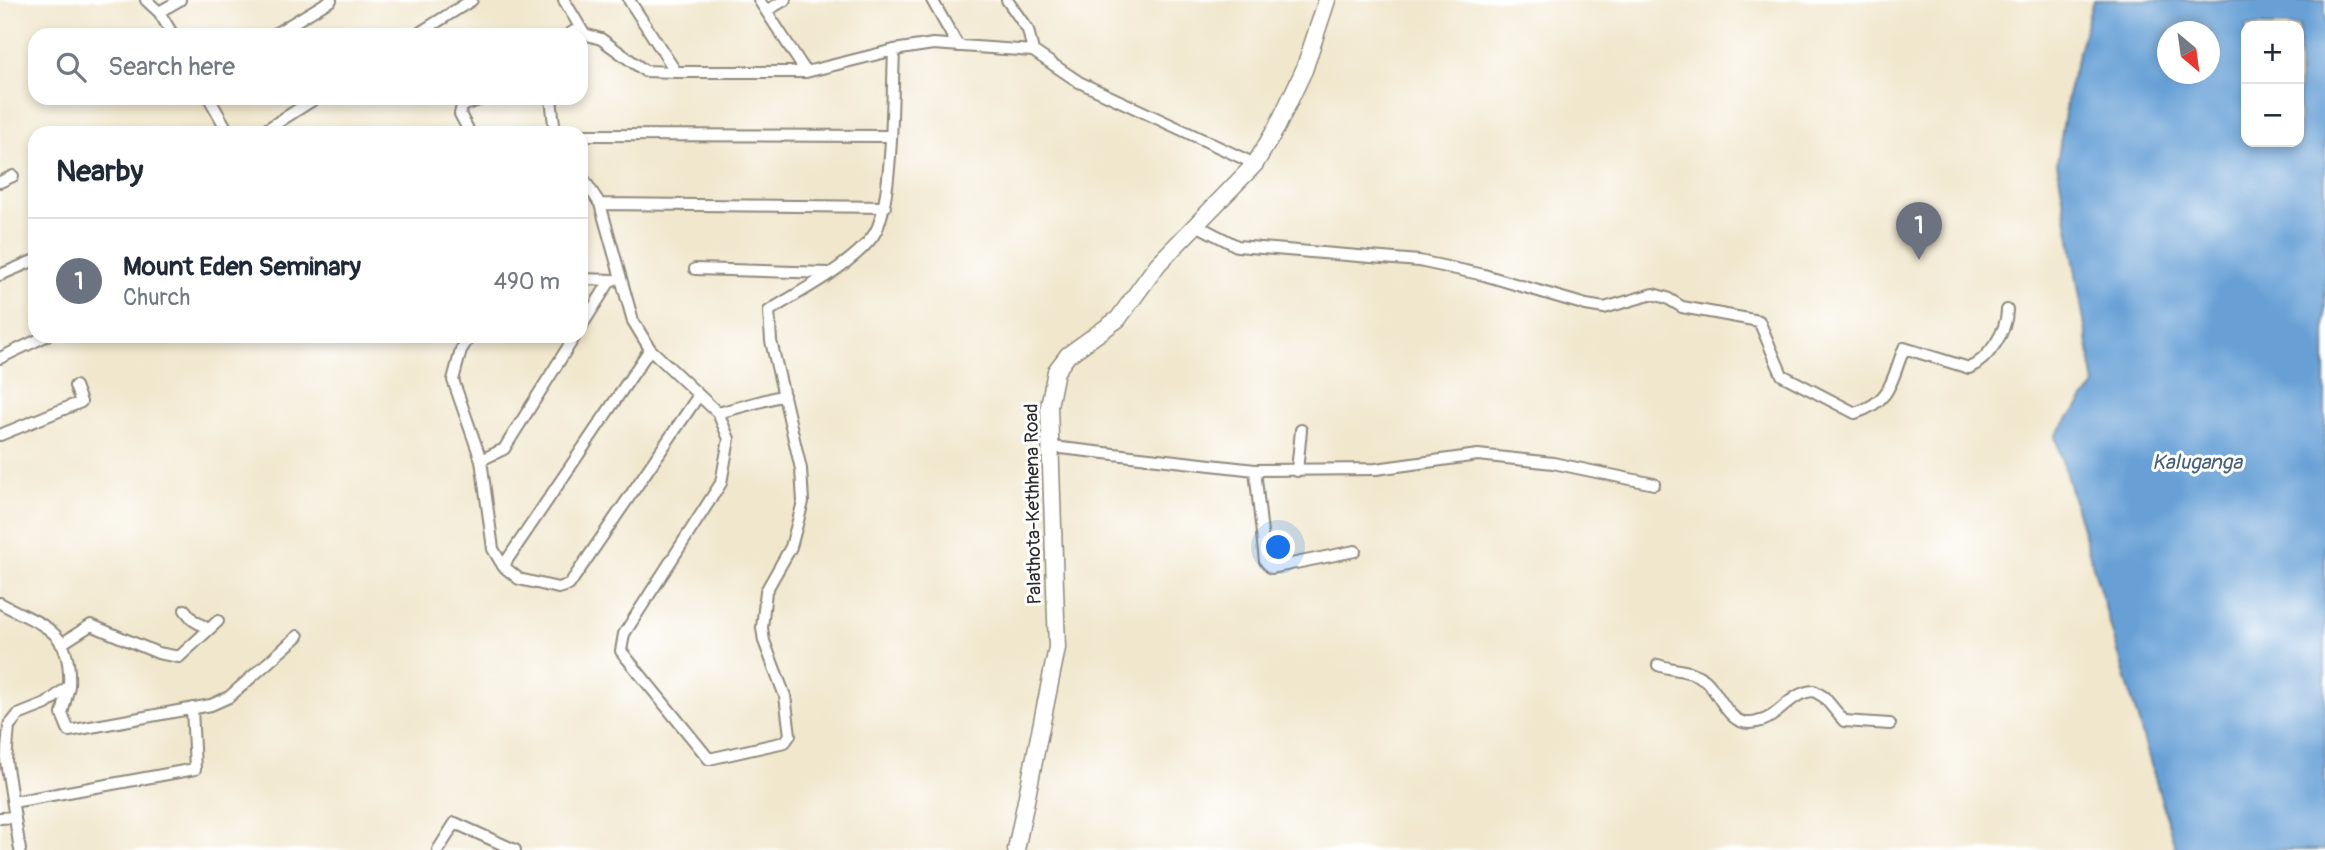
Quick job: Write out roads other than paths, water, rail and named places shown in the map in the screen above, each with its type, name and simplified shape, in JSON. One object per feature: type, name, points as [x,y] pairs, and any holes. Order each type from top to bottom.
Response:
[{"type":"street","points":[[146,0],[159,12],[169,28]]},
{"type":"street","points":[[159,12],[180,0]]},
{"type":"street","points":[[285,28],[331,0]]},
{"type":"street","points":[[427,28],[472,0]]},
{"type":"street","points":[[564,0],[581,28]]},
{"type":"street","points":[[629,0],[676,72]]},
{"type":"street","points":[[759,0],[806,72]]},
{"type":"street","points":[[766,11],[785,0]]},
{"type":"street","points":[[932,0],[958,46]]},
{"type":"street","points":[[1007,0],[1028,30],[1033,51]]},
{"type":"street","name":"Palathota-Kethhena Road","points":[[1016,850],[1057,648],[1049,406],[1056,371],[1068,355],[1118,319],[1158,264],[1198,226],[1255,164],[1277,128],[1304,70],[1327,0]]},
{"type":"street","points":[[588,34],[601,39],[645,71],[806,72],[894,50],[933,44],[1033,51],[1079,82],[1255,164]]},
{"type":"street","points":[[588,186],[600,204],[615,280],[633,321],[650,349],[718,412],[729,439],[721,483],[624,634],[621,651],[709,759],[785,742],[790,735],[785,696],[764,642],[762,628],[766,591],[791,547],[803,502],[801,469],[771,341],[769,311],[828,273],[874,235],[884,207],[894,50]]},
{"type":"street","points":[[213,105],[225,126]]},
{"type":"street","points":[[272,126],[305,105]]},
{"type":"street","points":[[465,105],[460,114],[466,126]]},
{"type":"street","points":[[552,105],[554,126]]},
{"type":"street","points":[[588,135],[889,136]]},
{"type":"street","points":[[0,182],[12,176]]},
{"type":"street","points":[[600,204],[884,207]]},
{"type":"street","points":[[1198,226],[1237,246],[1419,261],[1484,275],[1586,305],[1604,307],[1653,295],[1667,298],[1682,307],[1759,321],[1782,375],[1855,413],[1876,406],[1887,393],[1904,348],[1969,368],[1979,363],[2007,326],[2007,310]]},
{"type":"street","points":[[0,275],[28,263]]},
{"type":"street","points":[[695,269],[828,273]]},
{"type":"street","points":[[588,278],[615,280]]},
{"type":"street","points":[[588,317],[615,280]]},
{"type":"street","points":[[0,358],[31,343]]},
{"type":"street","points":[[466,343],[453,380],[481,460],[493,549],[502,566],[519,579],[558,588],[569,585],[699,395]]},
{"type":"street","points":[[481,460],[505,449],[571,343]]},
{"type":"street","points":[[502,566],[650,349]]},
{"type":"street","points":[[0,435],[81,401],[75,386]]},
{"type":"street","points":[[718,412],[784,395]]},
{"type":"street","points":[[1297,471],[1301,430]]},
{"type":"street","points":[[1052,447],[1255,470],[1297,471],[1376,470],[1478,456],[1553,463],[1654,484]]},
{"type":"street","points":[[1255,470],[1265,561],[1271,568],[1355,551]]},
{"type":"street","points":[[0,603],[51,629],[61,644],[71,663],[62,714],[69,731],[211,705],[229,697],[298,636]]},
{"type":"street","points":[[185,610],[193,620],[208,629]]},
{"type":"street","points":[[61,644],[91,625],[158,653],[179,657],[218,621]]},
{"type":"street","points":[[1658,665],[1703,678],[1732,716],[1744,723],[1766,720],[1798,694],[1814,691],[1824,697],[1844,721],[1889,724]]},
{"type":"street","points":[[20,850],[6,761],[9,726],[18,715],[46,705],[69,686]]},
{"type":"street","points":[[13,802],[195,769],[192,708]]},
{"type":"street","points":[[0,818],[15,817]]},
{"type":"street","points":[[438,850],[455,823],[515,850]]},
{"type":"water","name":"Kaluganga","points":[[2093,0],[2325,0],[2325,850],[2176,850],[2055,436],[2095,385],[2057,163],[2069,88]]},
{"type":"place","name":"Mount Eden Seminary","points":[[1919,260]]}]
